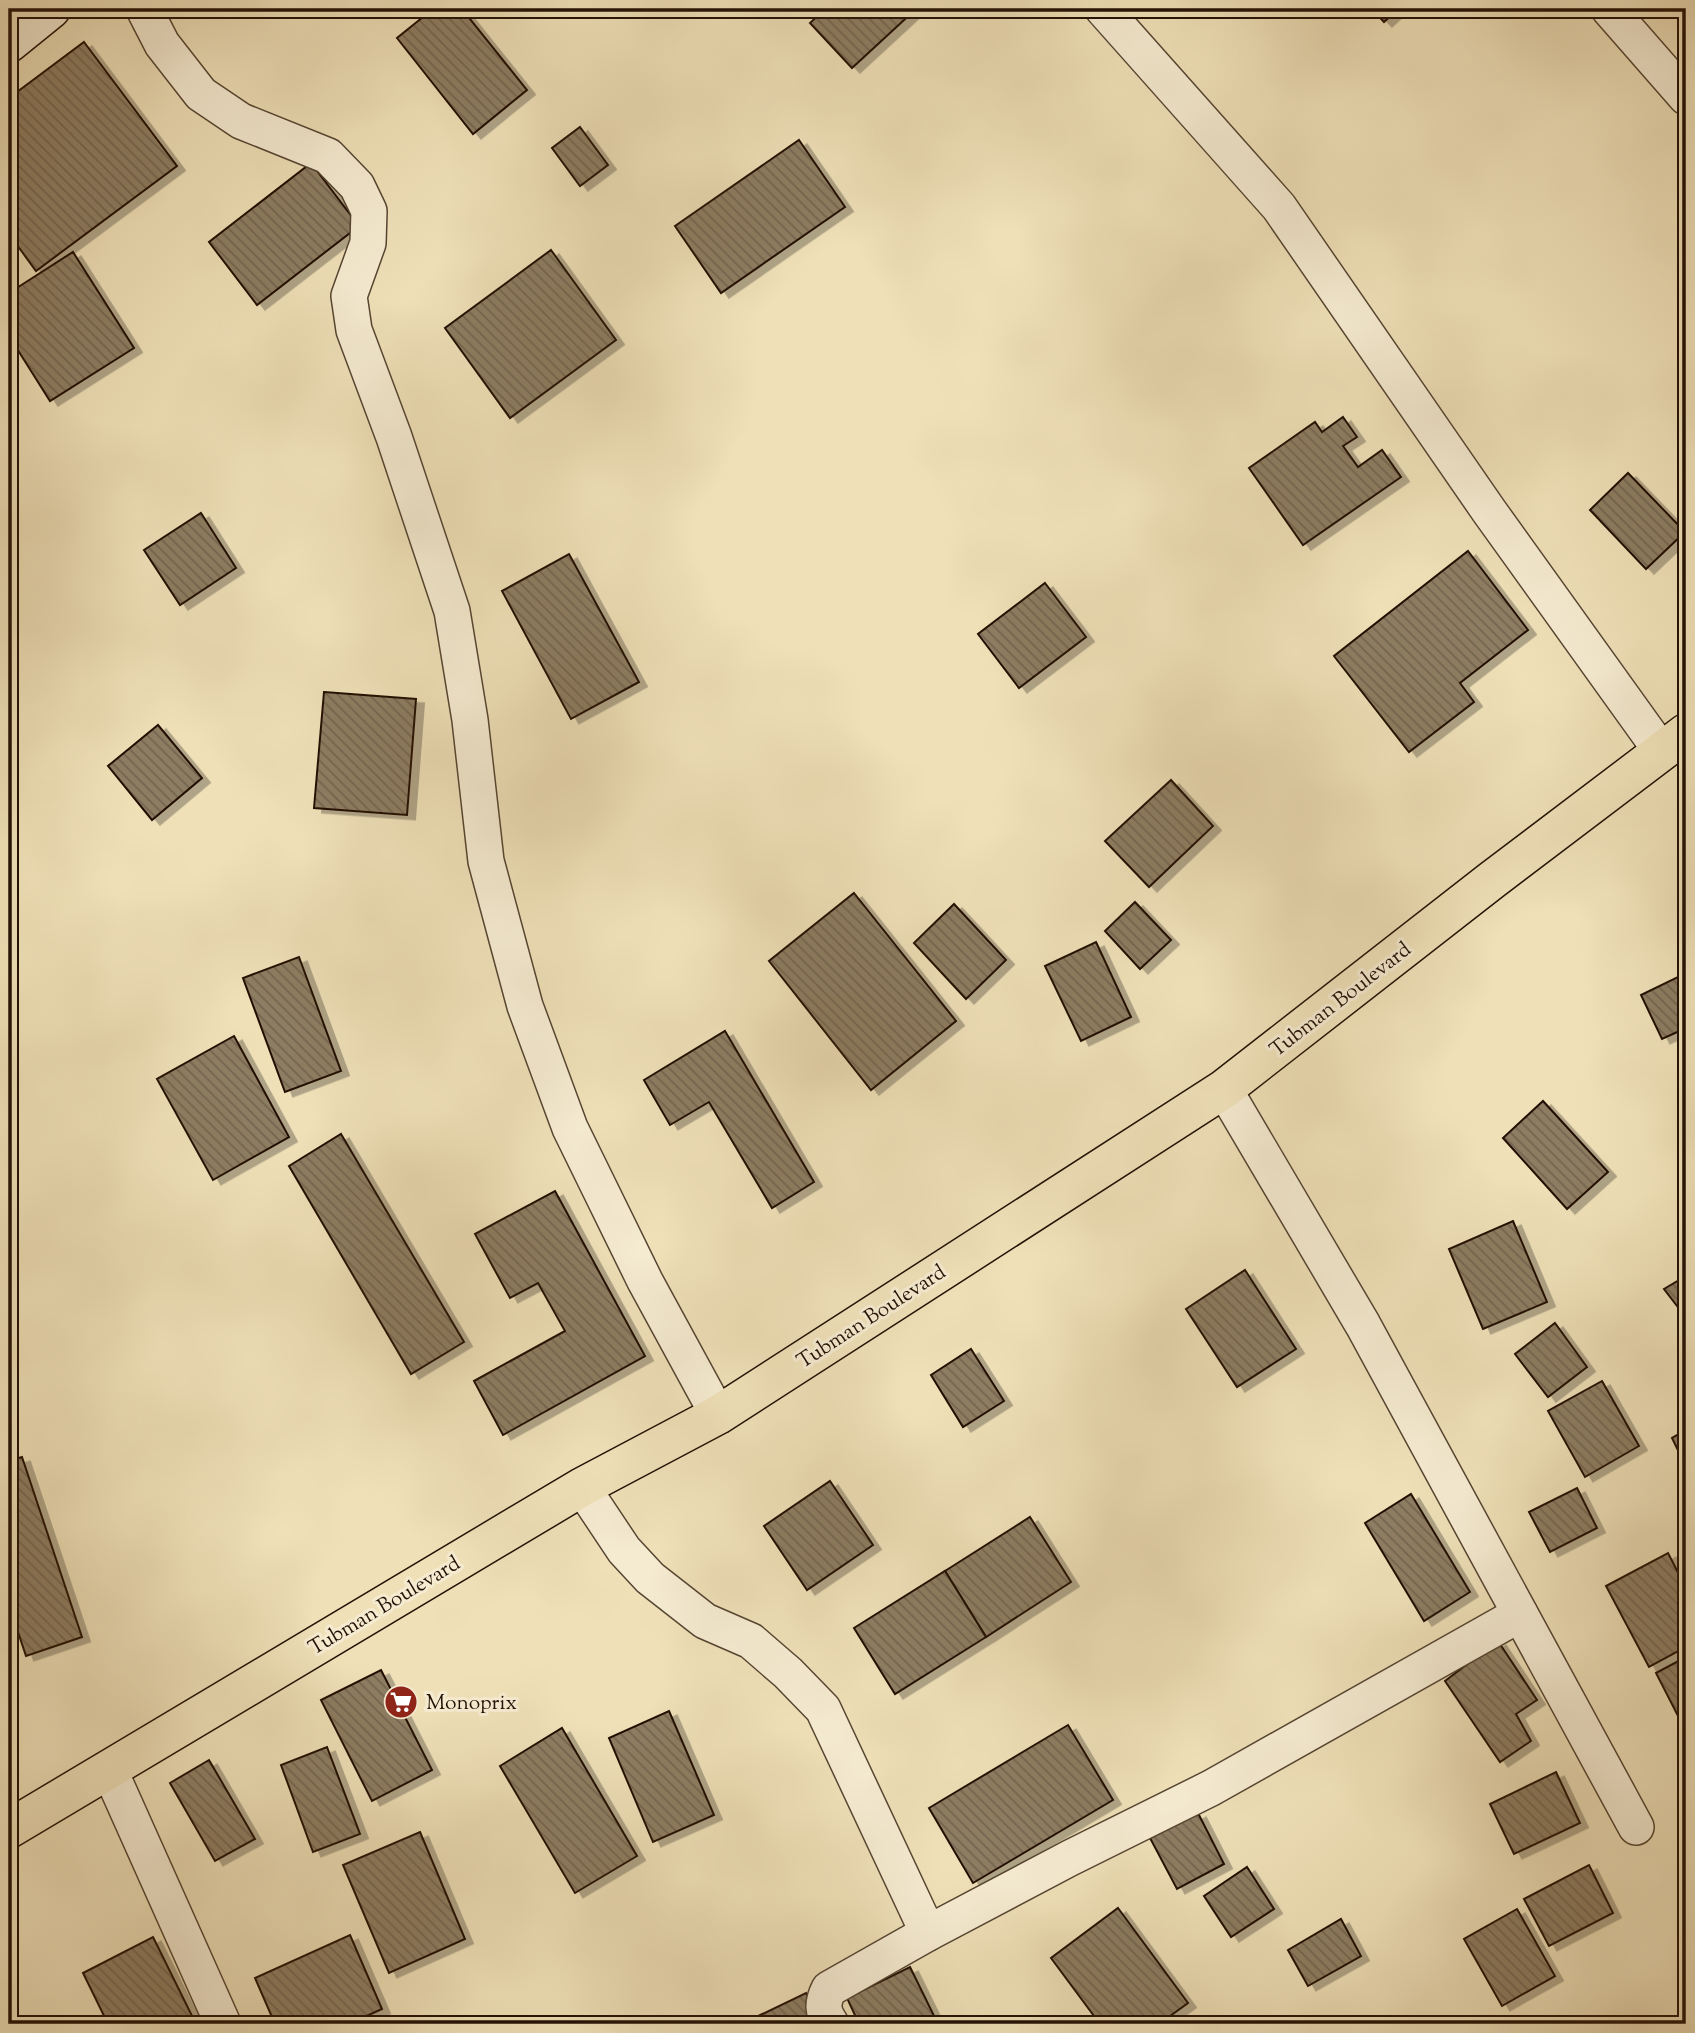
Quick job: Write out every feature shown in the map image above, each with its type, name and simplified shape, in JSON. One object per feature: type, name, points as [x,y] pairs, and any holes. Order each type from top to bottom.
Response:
[{"type":"highway","name":"Tubman Boulevard","points":[[9,1829],[582,1487],[718,1415],[1224,1089],[1674,742]]},
{"type":"street","points":[[9,43],[51,9]]},
{"type":"street","points":[[144,9],[162,44],[201,94],[242,121],[328,156],[358,186],[369,211],[368,243],[349,296],[354,330],[394,437],[452,611],[470,720],[486,861],[526,1006],[570,1128],[645,1281],[718,1415]]},
{"type":"street","points":[[1103,9],[1279,208],[1489,511],[1674,742]]},
{"type":"street","points":[[1609,9],[1686,97]]},
{"type":"street","points":[[1224,1089],[1363,1325],[1636,1827]]},
{"type":"street","points":[[582,1487],[624,1550],[650,1578],[705,1620],[751,1641],[788,1673],[823,1709],[928,1933]]},
{"type":"street","points":[[831,2024],[825,2016],[822,2002],[829,1989],[1070,1858],[1211,1788],[1520,1614]]},
{"type":"street","points":[[109,1769],[223,2024]]},
{"type":"building","points":[[433,9],[462,9],[527,90],[473,134],[397,38]]},
{"type":"building","points":[[825,9],[916,9],[852,68],[810,23]]},
{"type":"building","points":[[1372,9],[1398,9],[1384,22]]},
{"type":"building","points":[[84,42],[177,166],[36,271],[9,234],[9,98]]},
{"type":"building","points":[[580,127],[608,165],[580,186],[552,148]]},
{"type":"building","points":[[799,140],[845,207],[721,293],[675,226]]},
{"type":"building","points":[[311,163],[359,226],[257,305],[209,242]]},
{"type":"building","points":[[551,250],[616,340],[510,418],[445,328]]},
{"type":"building","points":[[73,252],[134,348],[50,401],[9,336],[9,293]]},
{"type":"building","points":[[1343,417],[1357,437],[1343,446],[1358,467],[1382,450],[1401,477],[1303,545],[1249,468],[1315,422],[1322,432]]},
{"type":"building","points":[[1628,473],[1685,532],[1646,569],[1590,510]]},
{"type":"building","points":[[201,513],[236,568],[180,605],[144,550]]},
{"type":"building","points":[[1468,551],[1528,630],[1460,683],[1474,702],[1409,752],[1334,656]]},
{"type":"building","points":[[569,554],[639,682],[571,719],[502,591]]},
{"type":"building","points":[[1045,583],[1086,637],[1019,688],[978,634]]},
{"type":"building","points":[[324,692],[416,699],[407,815],[314,808]]},
{"type":"building","points":[[158,725],[202,778],[152,820],[108,766]]},
{"type":"building","points":[[1171,780],[1213,826],[1149,887],[1105,841]]},
{"type":"building","points":[[854,893],[956,1021],[871,1090],[769,961]]},
{"type":"building","points":[[1135,902],[1171,940],[1140,969],[1105,931]]},
{"type":"building","points":[[954,904],[1006,960],[966,999],[914,943]]},
{"type":"building","points":[[1096,942],[1131,1017],[1081,1041],[1045,966]]},
{"type":"building","points":[[299,957],[341,1071],[285,1092],[243,978]]},
{"type":"building","points":[[1684,974],[1686,1028],[1662,1039],[1641,995]]},
{"type":"building","points":[[725,1031],[814,1182],[772,1208],[709,1102],[670,1125],[644,1080]]},
{"type":"building","points":[[234,1036],[289,1137],[213,1180],[157,1079]]},
{"type":"building","points":[[1543,1101],[1608,1172],[1567,1209],[1503,1138]]},
{"type":"building","points":[[341,1134],[464,1342],[411,1374],[289,1166]]},
{"type":"building","points":[[555,1191],[645,1356],[503,1435],[474,1381],[565,1331],[538,1283],[510,1298],[475,1234]]},
{"type":"building","points":[[1513,1221],[1547,1302],[1483,1329],[1449,1249]]},
{"type":"building","points":[[1245,1270],[1296,1349],[1237,1387],[1186,1309]]},
{"type":"building","points":[[1686,1276],[1686,1313],[1684,1315],[1664,1289]]},
{"type":"building","points":[[1555,1323],[1587,1367],[1548,1397],[1515,1354]]},
{"type":"building","points":[[971,1349],[1004,1401],[963,1427],[931,1375]]},
{"type":"building","points":[[1602,1381],[1639,1446],[1585,1477],[1548,1411]]},
{"type":"building","points":[[1686,1430],[1686,1467],[1672,1438]]},
{"type":"building","points":[[22,1457],[82,1637],[26,1656],[9,1605],[9,1461]]},
{"type":"building","points":[[830,1481],[873,1545],[807,1590],[764,1526]]},
{"type":"building","points":[[1577,1488],[1597,1528],[1550,1552],[1529,1512]]},
{"type":"building","points":[[1411,1494],[1470,1592],[1424,1621],[1365,1523]]},
{"type":"building","points":[[1030,1517],[1071,1582],[986,1637],[945,1571]]},
{"type":"building","points":[[1668,1553],[1686,1588],[1686,1647],[1649,1667],[1606,1586]]},
{"type":"building","points":[[945,1571],[986,1637],[895,1694],[854,1628]]},
{"type":"building","points":[[1498,1641],[1537,1700],[1516,1714],[1531,1741],[1500,1762],[1445,1681]]},
{"type":"building","points":[[1686,1657],[1686,1712],[1678,1716],[1656,1673]]},
{"type":"building","points":[[381,1670],[432,1770],[372,1801],[321,1700]]},
{"type":"building","points":[[669,1711],[714,1815],[653,1842],[609,1738]]},
{"type":"building","points":[[1068,1725],[1113,1800],[973,1883],[929,1808]]},
{"type":"building","points":[[562,1728],[637,1856],[575,1893],[500,1766]]},
{"type":"building","points":[[327,1747],[360,1834],[313,1852],[281,1765]]},
{"type":"building","points":[[209,1760],[255,1839],[215,1861],[170,1783]]},
{"type":"building","points":[[1556,1772],[1580,1823],[1514,1854],[1490,1804]]},
{"type":"building","points":[[1198,1813],[1224,1864],[1177,1889],[1150,1838]]},
{"type":"building","points":[[420,1832],[465,1939],[389,1973],[343,1865]]},
{"type":"building","points":[[1589,1865],[1613,1913],[1549,1946],[1524,1899]]},
{"type":"building","points":[[1247,1867],[1274,1909],[1231,1937],[1204,1896]]},
{"type":"building","points":[[1118,1908],[1188,2003],[1159,2024],[1100,2024],[1051,1958]]},
{"type":"building","points":[[1517,1909],[1555,1976],[1502,2006],[1464,1939]]},
{"type":"building","points":[[1341,1919],[1361,1956],[1308,1986],[1288,1950]]},
{"type":"building","points":[[350,1935],[382,2009],[349,2024],[275,2024],[255,1978]]},
{"type":"building","points":[[153,1937],[196,2024],[108,2024],[83,1973]]},
{"type":"building","points":[[910,1967],[938,2024],[859,2024],[847,1998]]},
{"type":"building","points":[[806,1993],[822,2024],[754,2024],[752,2019]]},
{"type":"place","name":"Monoprix","points":[[401,1702]]}]
